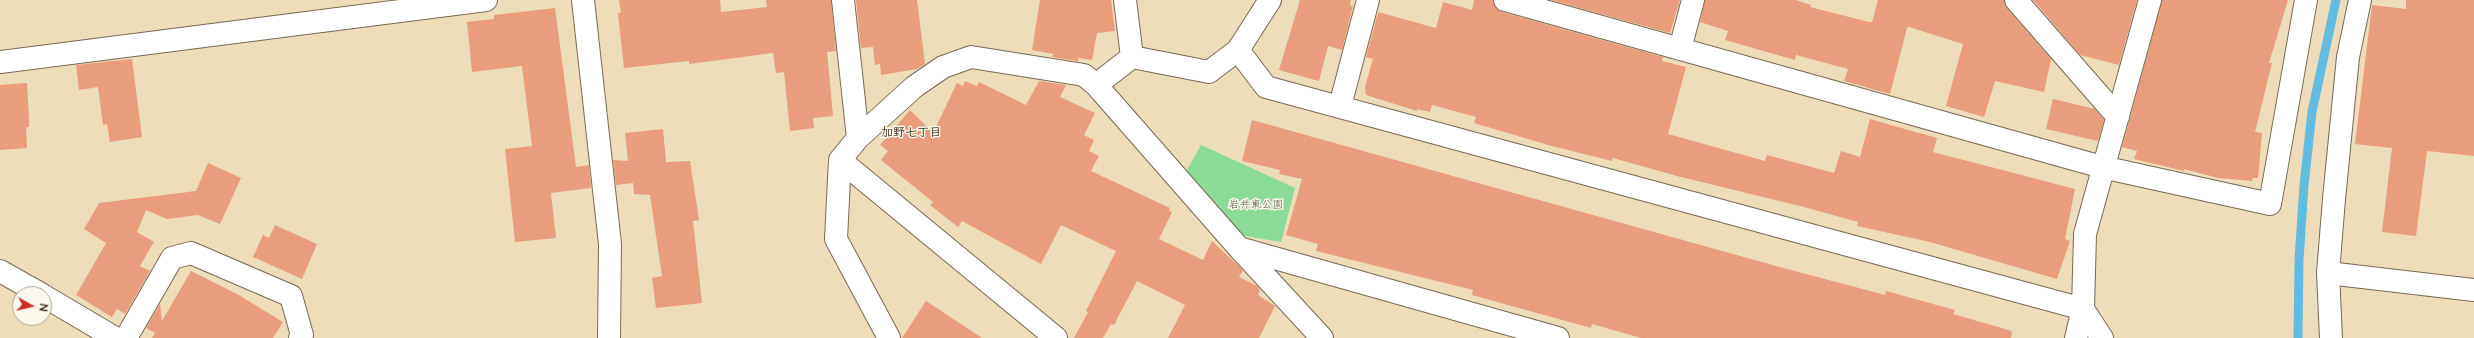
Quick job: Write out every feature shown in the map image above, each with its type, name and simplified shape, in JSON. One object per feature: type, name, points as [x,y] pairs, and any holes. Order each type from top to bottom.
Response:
[{"type":"street","points":[[0,62],[486,0]]},
{"type":"street","points":[[583,0],[610,244],[609,338]]},
{"type":"street","points":[[843,0],[858,138]]},
{"type":"street","points":[[1125,0],[1132,57]]},
{"type":"street","points":[[1096,85],[1132,57],[1209,72],[1238,50],[1270,0]]},
{"type":"street","points":[[1340,106],[1368,0]]},
{"type":"street","points":[[1505,0],[1528,3],[1680,49],[2102,167],[2270,204],[2306,0]]},
{"type":"street","points":[[1680,49],[1693,0]]},
{"type":"street","points":[[2016,0],[2118,117]]},
{"type":"street","points":[[2076,338],[2083,309],[2084,234],[2150,0]]},
{"type":"street","points":[[2331,338],[2328,274],[2348,57],[2360,0]]},
{"type":"street","points":[[1238,50],[1266,88],[1340,106],[2083,309],[2102,338]]},
{"type":"street","points":[[889,338],[836,239],[840,160],[858,138],[914,87],[943,67],[972,57],[1084,75],[1096,85],[1239,248],[1322,338]]},
{"type":"street","points":[[840,160],[1056,338]]},
{"type":"street","points":[[1239,248],[1558,338]]},
{"type":"street","points":[[126,338],[172,258],[190,253],[291,296],[302,335],[300,338]]},
{"type":"street","points":[[0,271],[27,286]]},
{"type":"street","points":[[2328,274],[2474,290]]},
{"type":"street","points":[[52,301],[115,338]]},
{"type":"green space","name":"岩井東公園","points":[[1201,145],[1295,188],[1281,242],[1239,235],[1186,172]]},
{"type":"building","points":[[619,0],[720,0],[721,12],[767,7],[766,0],[831,0],[836,51],[827,52],[833,116],[813,118],[814,128],[790,131],[784,72],[776,73],[773,53],[689,64],[689,61],[624,68],[618,13],[621,13]]},
{"type":"building","points":[[856,0],[917,0],[925,64],[917,69],[881,75],[880,64],[875,65],[873,47],[861,48]]},
{"type":"building","points":[[1040,0],[1111,0],[1115,31],[1097,33],[1092,60],[1079,58],[1078,61],[1052,57],[1053,54],[1032,50]]},
{"type":"building","points":[[1300,0],[1351,0],[1350,5],[1353,6],[1342,50],[1328,46],[1319,81],[1279,70]]},
{"type":"building","points":[[1474,0],[1493,0],[1496,8],[1502,12],[1663,57],[1662,61],[1686,67],[1668,134],[1765,161],[1767,155],[1834,173],[1841,151],[1860,157],[1870,119],[1937,138],[1933,152],[2075,189],[2065,239],[2070,241],[2057,279],[1930,242],[1857,226],[1858,222],[1804,207],[1677,176],[1613,158],[1612,161],[1548,145],[1474,123],[1476,117],[1432,105],[1430,112],[1417,109],[1417,111],[1366,95],[1365,87],[1373,59],[1366,57],[1378,12],[1436,28],[1443,2],[1472,10]]},
{"type":"building","points":[[1551,0],[1680,0],[1670,33]]},
{"type":"building","points":[[1705,0],[1796,0],[1811,5],[1810,7],[1872,22],[1878,0],[2004,0],[2007,8],[2051,59],[2044,92],[1995,81],[1984,117],[1946,106],[1963,44],[1909,27],[1907,28],[1890,94],[1844,81],[1848,69],[1796,55],[1795,60],[1725,40],[1728,31],[1700,22]]},
{"type":"building","points":[[2033,0],[2137,0],[2119,65],[2080,55]]},
{"type":"building","points":[[2162,0],[2288,0],[2269,63],[2272,63],[2255,132],[2262,133],[2258,178],[2252,178],[2253,181],[2218,178],[2184,169],[2184,171],[2134,159],[2137,151],[2122,147]]},
{"type":"building","points":[[2406,0],[2474,0],[2474,156],[2427,151],[2416,236],[2382,232],[2392,148],[2355,144],[2372,5],[2406,9]]},
{"type":"building","points":[[555,8],[576,167],[589,165],[591,188],[551,193],[556,238],[515,242],[505,149],[532,146],[522,66],[472,72],[467,22],[494,19],[494,15]]},
{"type":"building","points":[[132,59],[142,137],[110,142],[107,124],[103,125],[98,87],[79,90],[76,65]]},
{"type":"building","points":[[965,81],[977,86],[979,82],[1026,105],[1039,81],[1066,85],[1060,97],[1095,113],[1084,135],[1094,140],[1089,151],[1099,156],[1091,171],[1170,208],[1169,211],[1172,212],[1159,239],[1203,260],[1212,241],[1243,270],[1239,277],[1257,286],[1260,290],[1258,295],[1275,306],[1259,338],[1168,338],[1185,305],[1137,281],[1114,325],[1111,324],[1103,338],[1074,338],[1088,312],[1086,311],[1116,251],[1061,225],[1041,264],[962,221],[958,227],[930,205],[933,202],[881,160],[888,151],[880,145],[910,110],[933,133],[957,83],[963,86]]},
{"type":"building","points":[[27,83],[29,127],[26,127],[27,148],[0,150],[0,85]]},
{"type":"building","points":[[2053,99],[2095,109],[2104,120],[2098,141],[2046,129]]},
{"type":"building","points":[[1252,120],[1776,266],[1885,295],[1886,291],[1955,310],[1953,314],[2012,331],[2011,338],[1641,338],[1592,324],[1591,328],[1472,295],[1473,290],[1316,251],[1318,244],[1286,235],[1302,179],[1279,174],[1280,170],[1242,161]]},
{"type":"building","points":[[663,129],[666,162],[690,161],[699,220],[693,221],[702,303],[656,308],[652,278],[662,276],[650,195],[634,194],[633,183],[616,185],[613,160],[628,161],[625,133]]},
{"type":"building","points":[[208,163],[241,178],[220,224],[198,215],[167,219],[146,210],[137,232],[154,242],[140,266],[150,271],[125,314],[117,309],[112,317],[76,295],[106,243],[84,229],[99,203],[196,191]]},
{"type":"building","points":[[275,225],[317,244],[302,279],[253,257],[263,235],[269,238]]},
{"type":"building","points":[[191,271],[237,294],[283,322],[273,338],[152,338],[155,333],[146,328],[160,304],[162,321]]},
{"type":"building","points":[[926,301],[982,338],[902,338]]},
{"type":"waterway","points":[[2298,338],[2299,260],[2304,185],[2312,112],[2336,0]]},
{"type":"district","name":"加野七丁目","points":[[911,133]]}]
